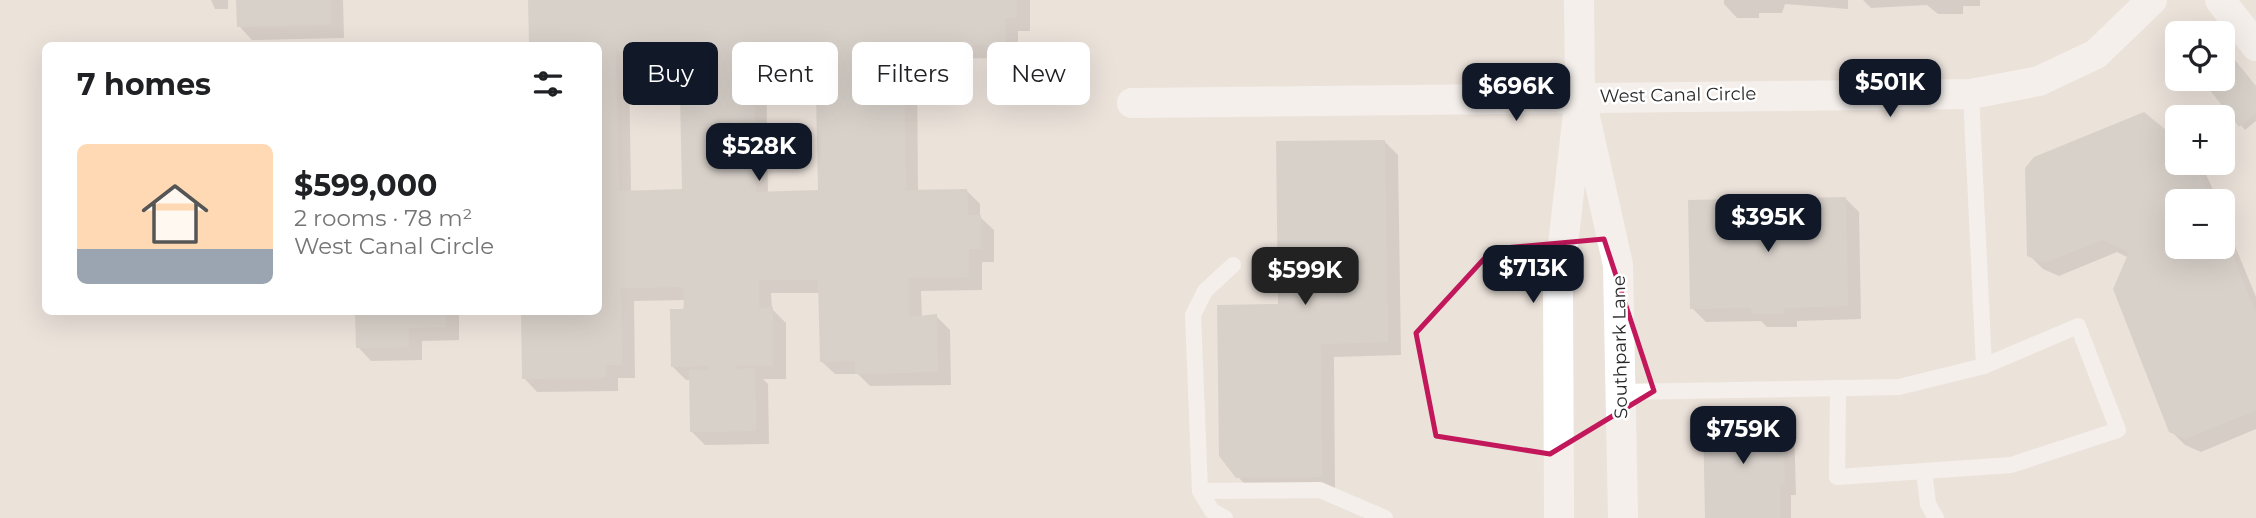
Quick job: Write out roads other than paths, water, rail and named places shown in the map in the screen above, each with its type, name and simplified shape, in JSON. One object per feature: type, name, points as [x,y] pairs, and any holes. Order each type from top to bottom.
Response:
[{"type":"street","name":"Southpark Lane","points":[[1559,518],[1558,289],[1580,96],[1579,0]]},
{"type":"street","name":"West Canal Circle","points":[[1132,103],[1580,96],[1971,94],[2039,81],[2096,54],[2152,0]]},
{"type":"street","points":[[2220,0],[2256,46]]},
{"type":"street","name":"Southpark Lane","points":[[1580,96],[1618,265],[1623,518]]},
{"type":"lane","points":[[1971,94],[1984,366]]},
{"type":"lane","points":[[1225,518],[1212,511],[1200,491],[1193,315],[1205,291],[1233,265]]},
{"type":"lane","points":[[1620,392],[1838,388],[1899,387],[1984,366],[2078,326],[2118,430],[2011,465],[1837,477],[1838,388]]},
{"type":"lane","points":[[1924,471],[1928,504],[1936,518]]},
{"type":"lane","points":[[1200,491],[1320,490],[1385,518]]}]
